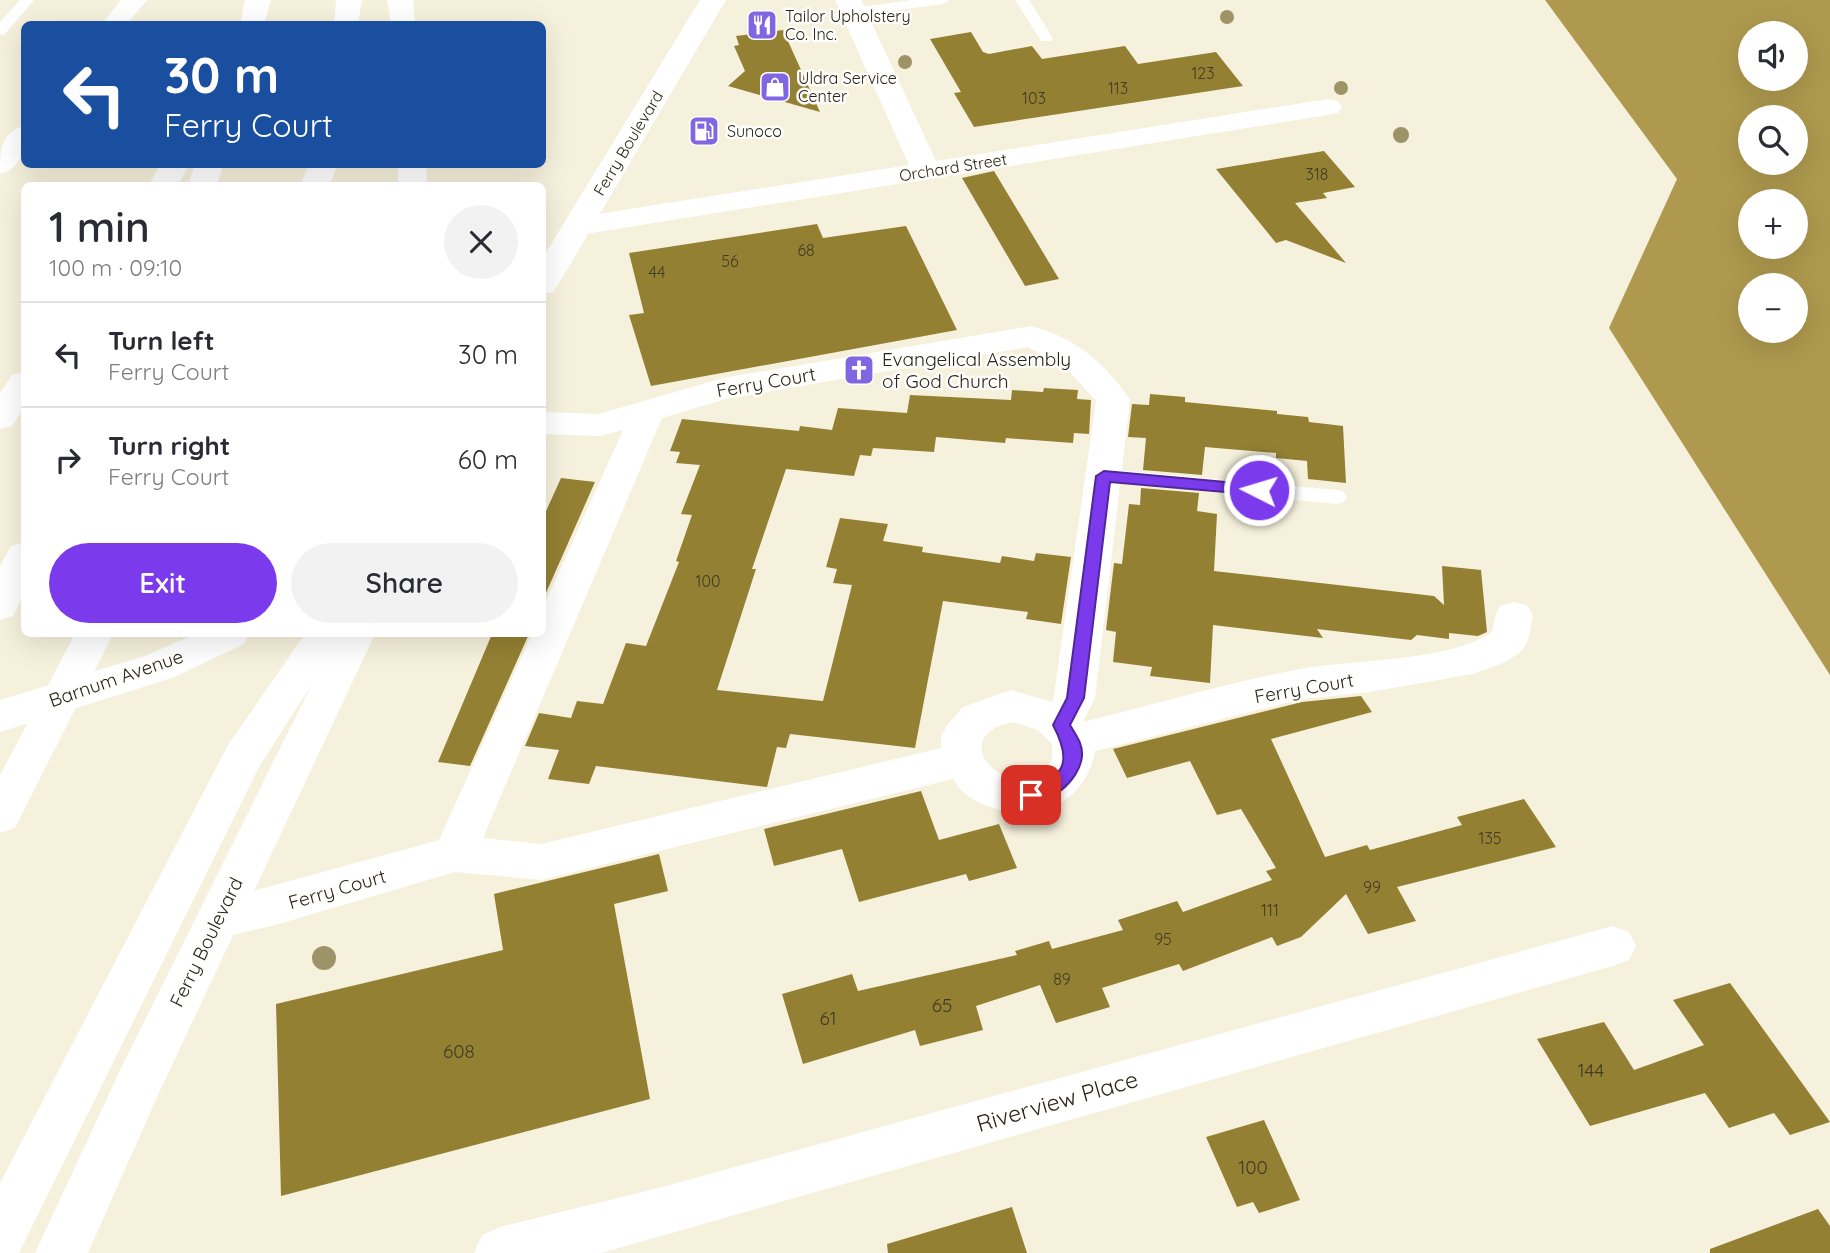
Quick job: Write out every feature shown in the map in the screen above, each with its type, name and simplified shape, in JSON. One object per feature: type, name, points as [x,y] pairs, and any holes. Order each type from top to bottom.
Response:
[{"type":"main road","points":[[116,21],[134,0]]},
{"type":"main road","points":[[253,21],[258,0]]},
{"type":"main road","points":[[346,21],[349,0]]},
{"type":"main road","points":[[400,0],[403,21]]},
{"type":"main road","name":"Ferry Boulevard","points":[[546,279],[713,0]]},
{"type":"main road","points":[[850,6],[926,171]]},
{"type":"main road","name":"Orchard Street","points":[[579,226],[1328,107]]},
{"type":"main road","points":[[0,165],[21,139]]},
{"type":"main road","name":"Ferry Court","points":[[218,919],[370,881],[455,854],[541,862],[962,760],[968,773],[979,784],[1013,796],[1048,790],[1061,781],[1070,769],[1073,755],[1066,733],[1075,698],[1113,400],[1089,369],[1063,348],[1031,337],[723,389],[600,425],[546,423]]},
{"type":"main road","points":[[0,418],[21,387]]},
{"type":"main road","points":[[455,854],[649,409]]},
{"type":"main road","points":[[0,606],[21,561]]},
{"type":"main road","name":"Ferry Court","points":[[1066,733],[1302,684],[1370,677],[1473,659],[1492,652],[1509,640],[1514,616]]},
{"type":"main road","points":[[0,816],[92,637]]},
{"type":"main road","name":"Barnum Avenue","points":[[0,716],[158,667],[223,637]]},
{"type":"main road","points":[[0,1236],[243,757],[323,637]]},
{"type":"main road","name":"Ferry Boulevard","points":[[61,1253],[355,637]]},
{"type":"main road","points":[[962,760],[961,744],[966,730],[977,718],[993,710],[1011,706],[1030,708],[1048,715],[1066,733]]},
{"type":"main road","name":"Riverview Place","points":[[500,1253],[680,1207],[1613,946]]},
{"type":"lane","points":[[850,6],[943,0]]},
{"type":"lane","points":[[1022,0],[1046,38]]},
{"type":"lane","points":[[0,4],[24,4]]},
{"type":"lane","points":[[0,31],[24,4]]},
{"type":"lane","points":[[1104,476],[1337,497]]},
{"type":"shaded area","points":[[1545,0],[1830,0],[1830,675],[1609,328],[1677,179]]},
{"type":"building","points":[[783,30],[820,112],[728,86],[745,71],[734,46],[739,45],[736,36]]},
{"type":"building","points":[[971,32],[983,52],[989,54],[1032,46],[1042,59],[1125,46],[1138,64],[1216,52],[1243,86],[974,127],[954,93],[961,92],[930,39]]},
{"type":"building","points":[[1324,151],[1355,187],[1323,193],[1327,198],[1295,203],[1346,263],[1286,240],[1276,243],[1216,169]]},
{"type":"building","points":[[994,171],[1059,279],[1025,286],[962,178]]},
{"type":"building","points":[[817,224],[823,238],[906,226],[957,330],[651,386],[629,315],[644,313],[629,253]]},
{"type":"building","points":[[1044,388],[1078,390],[1077,399],[1091,400],[1089,434],[1074,433],[1073,443],[1006,438],[1005,443],[936,437],[934,452],[873,448],[871,456],[860,455],[854,476],[786,469],[752,569],[756,569],[717,690],[823,701],[852,585],[833,583],[837,569],[826,567],[840,518],[888,524],[883,541],[923,547],[922,552],[1000,563],[1002,556],[1034,561],[1036,553],[1071,557],[1061,624],[1026,619],[1028,612],[943,601],[915,748],[790,734],[786,748],[777,747],[767,787],[596,766],[589,784],[548,779],[559,750],[525,746],[539,713],[571,718],[577,701],[603,704],[626,643],[646,646],[679,562],[676,561],[692,515],[681,514],[700,465],[676,463],[680,452],[670,451],[682,419],[799,431],[800,426],[832,430],[838,408],[907,413],[910,395],[1011,400],[1012,390],[1043,392]]},
{"type":"building","points":[[1150,394],[1185,397],[1185,402],[1277,411],[1277,414],[1308,417],[1309,422],[1343,426],[1346,483],[1308,479],[1307,461],[1276,458],[1276,453],[1205,447],[1202,475],[1143,470],[1146,438],[1128,437],[1132,404],[1149,405]]},
{"type":"building","points":[[561,478],[595,482],[546,593],[546,511]]},
{"type":"building","points":[[1141,488],[1199,493],[1197,511],[1217,514],[1214,571],[1434,596],[1444,605],[1442,566],[1481,570],[1487,632],[1478,636],[1449,633],[1449,639],[1417,635],[1411,640],[1317,629],[1323,638],[1213,625],[1210,683],[1150,676],[1152,667],[1113,662],[1116,632],[1106,630],[1114,563],[1122,564],[1129,504],[1140,505]]},
{"type":"building","points":[[491,637],[528,637],[470,766],[438,762]]},
{"type":"building","points":[[1361,696],[1372,712],[1271,739],[1325,857],[1367,845],[1370,850],[1462,825],[1457,817],[1524,799],[1556,847],[1397,887],[1416,921],[1368,934],[1346,894],[1301,937],[1277,946],[1272,937],[1183,971],[1179,964],[1102,988],[1110,1007],[1056,1023],[1040,985],[976,1006],[983,1030],[920,1046],[915,1030],[803,1064],[782,994],[852,974],[858,991],[1017,955],[1015,951],[1049,941],[1052,949],[1123,930],[1118,920],[1177,901],[1183,912],[1272,880],[1266,871],[1276,868],[1241,809],[1217,815],[1190,761],[1127,778],[1113,749],[1302,702]]},
{"type":"building","points":[[921,791],[939,840],[999,824],[1017,868],[969,881],[966,874],[859,902],[842,849],[774,866],[764,829]]},
{"type":"building","points":[[659,854],[668,891],[614,904],[650,1099],[281,1196],[276,1004],[503,950],[494,894]]},
{"type":"building","points":[[1730,983],[1830,1122],[1790,1135],[1774,1113],[1729,1128],[1705,1093],[1590,1126],[1537,1039],[1604,1022],[1634,1070],[1704,1045],[1673,1000]]},
{"type":"building","points":[[1264,1120],[1300,1200],[1259,1213],[1253,1202],[1237,1207],[1206,1137]]},
{"type":"building","points":[[1012,1207],[1027,1253],[888,1253],[887,1244]]},
{"type":"building","points":[[1818,1209],[1830,1226],[1830,1253],[1710,1253],[1710,1249]]},
{"type":"place","name":"Tailor Upholstery Co. Inc.","points":[[762,25]]},
{"type":"place","name":"Uldra Service Center","points":[[775,87]]},
{"type":"place","name":"Sunoco","points":[[704,131]]},
{"type":"place","name":"Evangelical Assembly of God Church","points":[[859,370]]},
{"type":"route","points":[[1031,795],[1048,790],[1061,781],[1070,769],[1073,755],[1071,741],[1061,725],[1075,698],[1104,476],[1259,490]]}]
